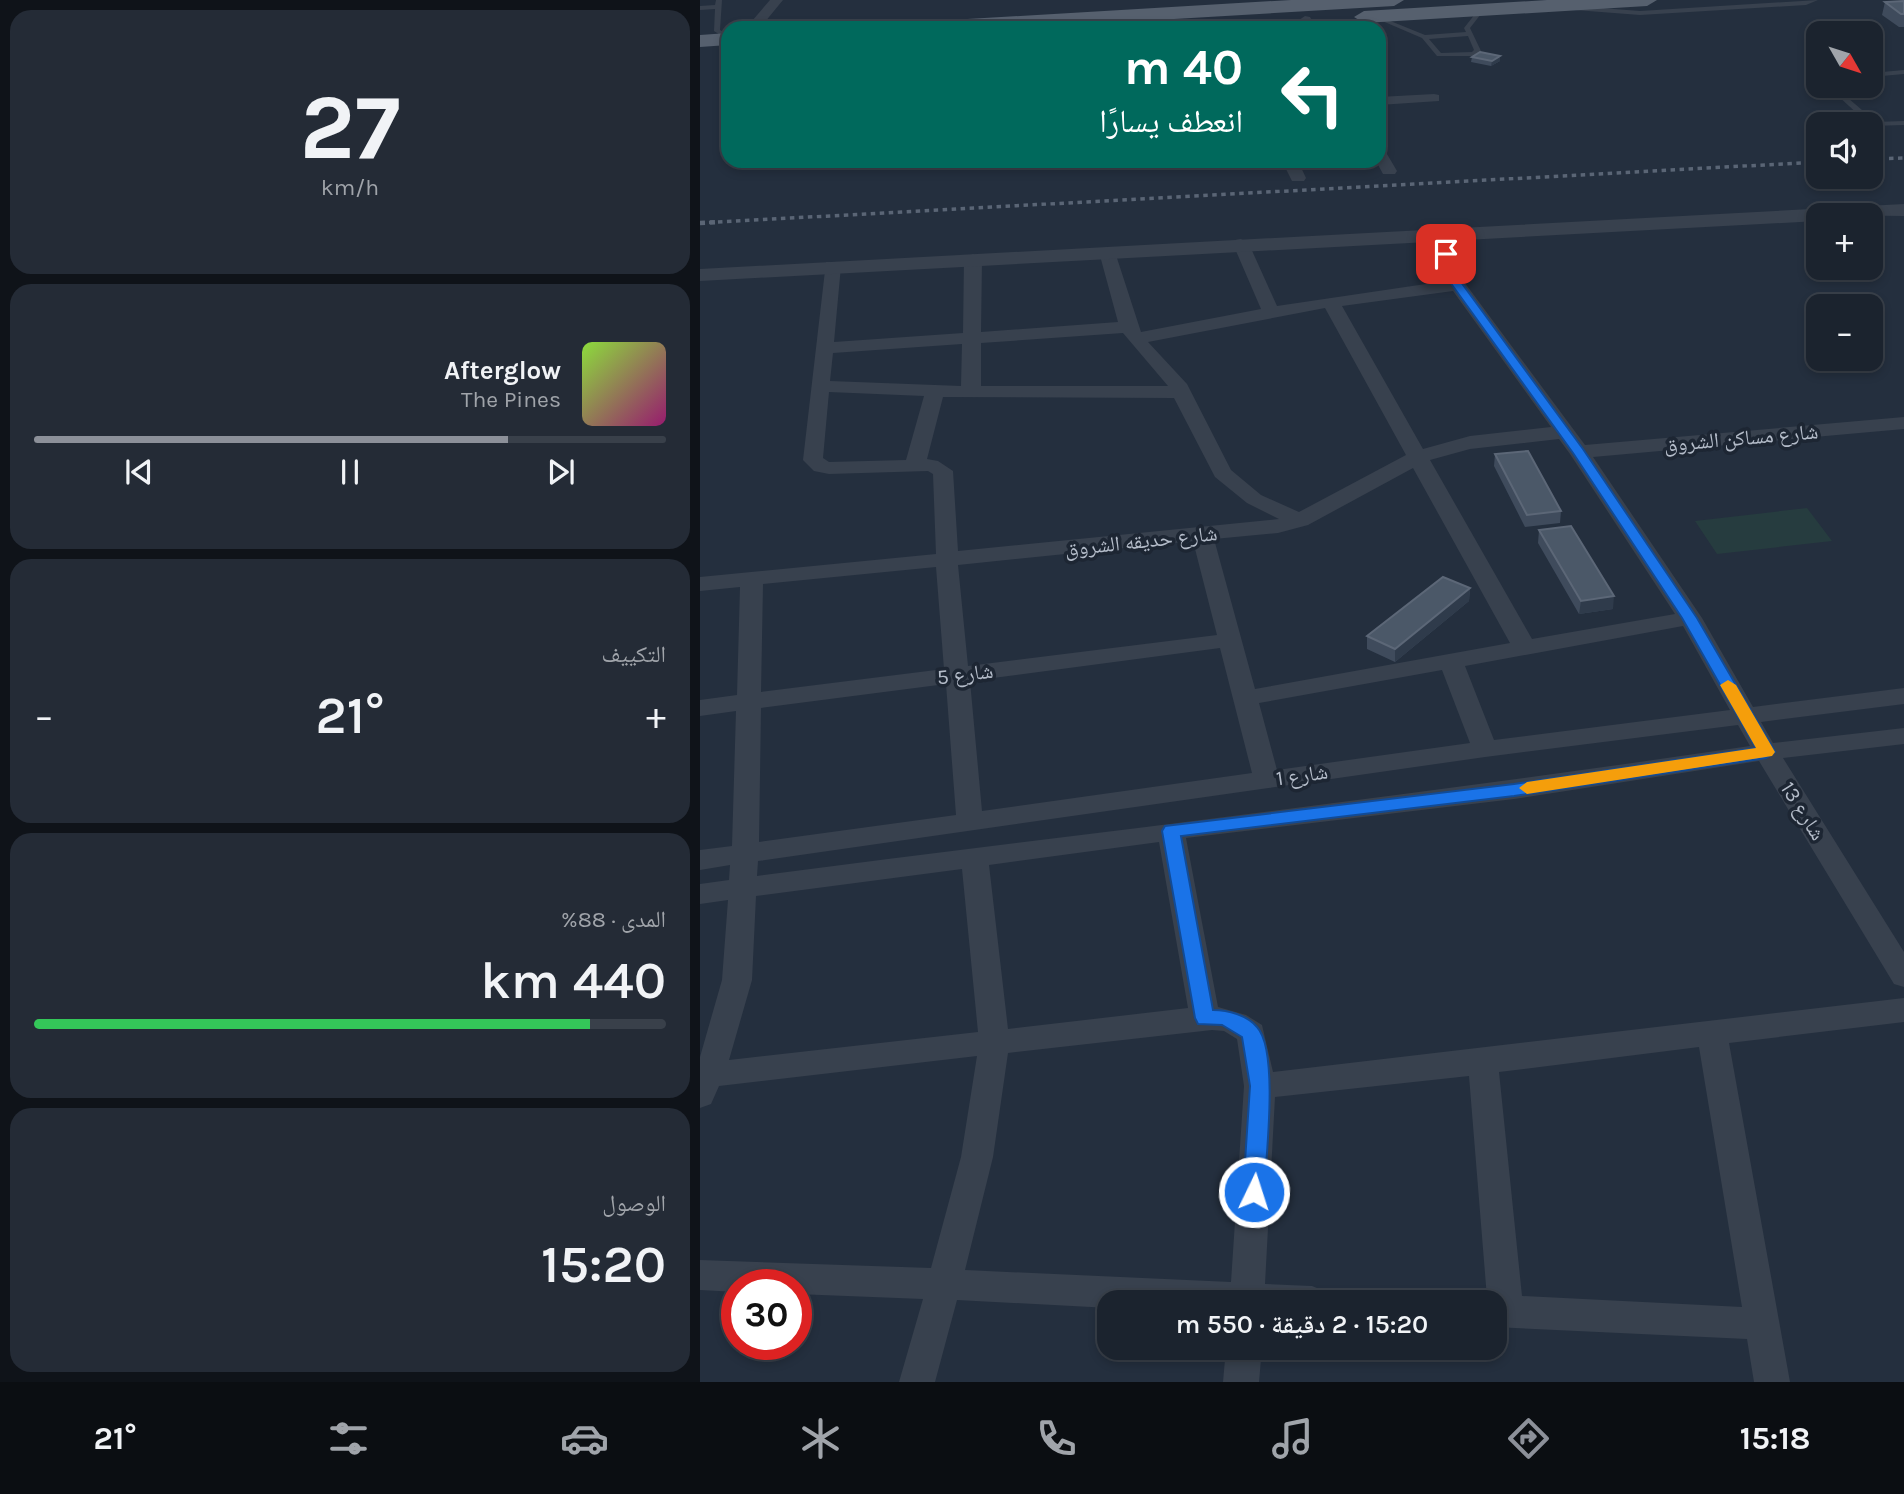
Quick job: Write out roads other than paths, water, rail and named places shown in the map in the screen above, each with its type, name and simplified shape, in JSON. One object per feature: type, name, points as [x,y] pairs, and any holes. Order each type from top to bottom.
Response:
[{"type":"main road","points":[[1096,21],[1276,14],[1394,0]]},
{"type":"main road","points":[[1331,21],[1372,16],[1647,0]]},
{"type":"main road","points":[[1249,21],[1276,14],[1298,21]]},
{"type":"main road","points":[[700,41],[721,39]]},
{"type":"main road","points":[[700,58],[721,56]]},
{"type":"street","points":[[759,21],[777,0]]},
{"type":"street","points":[[1386,101],[1434,98]]},
{"type":"street","points":[[1386,165],[1389,171]]},
{"type":"street","points":[[1293,168],[1298,178]]},
{"type":"street","points":[[700,275],[1904,210]]},
{"type":"street","name":"شارع 13","points":[[1470,233],[1446,254],[1447,271],[1579,452],[1690,618],[1766,752],[1893,937],[1904,976]]},
{"type":"street","points":[[1241,244],[1271,312]]},
{"type":"street","points":[[1107,252],[1131,333],[1182,392],[1222,472],[1254,499],[1300,520]]},
{"type":"street","points":[[971,392],[973,259]]},
{"type":"street","points":[[832,266],[815,464],[829,468],[915,465],[940,467],[943,471],[947,561],[971,821]]},
{"type":"street","points":[[824,348],[972,337],[1131,333],[1330,301],[1458,285]]},
{"type":"street","points":[[1330,301],[1525,648]]},
{"type":"street","points":[[821,386],[971,392],[1182,392]]},
{"type":"street","points":[[915,465],[935,391]]},
{"type":"street","name":"شارع مساكن الشروق","points":[[1579,452],[1904,424]]},
{"type":"street","name":"شارع حديقه الشروق","points":[[700,584],[1266,528],[1321,513],[1417,457],[1451,447],[1564,432]]},
{"type":"street","points":[[1202,535],[1267,780]]},
{"type":"street","points":[[752,579],[745,853],[737,980],[707,1067],[993,1042],[1205,1018],[1223,1018],[1240,1024],[1251,1033],[1260,1086],[1248,1290]]},
{"type":"street","points":[[1246,698],[1690,618]]},
{"type":"street","name":"شارع 5","points":[[700,708],[1230,640]]},
{"type":"street","points":[[1451,661],[1485,749]]},
{"type":"street","name":"شارع 1","points":[[700,860],[1485,749],[1904,696]]},
{"type":"street","name":"شارع 1","points":[[700,894],[1171,831],[1514,790],[1766,752],[1904,736]]},
{"type":"street","points":[[1171,831],[1205,1018]]},
{"type":"street","points":[[917,1382],[977,1157],[993,1042],[975,858]]},
{"type":"street","points":[[1260,1086],[1483,1062],[1904,1010]]},
{"type":"street","points":[[1712,1034],[1772,1382]]},
{"type":"street","points":[[1483,1062],[1499,1290]]},
{"type":"street","points":[[700,1275],[944,1283],[1097,1292]]},
{"type":"street","points":[[1507,1312],[1762,1325]]},
{"type":"street","points":[[1241,1382],[1243,1360]]},
{"type":"lane","points":[[1605,11],[1786,0]]},
{"type":"lane","points":[[1553,6],[1640,13],[1806,3],[1815,0]]},
{"type":"lane","points":[[700,8],[718,7]]},
{"type":"lane","points":[[700,16],[718,7]]},
{"type":"lane","points":[[718,7],[717,31],[721,34]]},
{"type":"lane","points":[[1424,37],[1432,48],[1475,46],[1468,34],[1469,21],[1481,10]]},
{"type":"lane","points":[[1372,16],[1384,21]]},
{"type":"lane","points":[[1386,22],[1424,37],[1468,34]]},
{"type":"lane","points":[[1883,74],[1904,72]]},
{"type":"lane","points":[[1844,98],[1874,124],[1904,123]]},
{"type":"railway","points":[[1883,159],[1904,158]]},
{"type":"railway","points":[[720,222],[700,223],[1806,163]]}]
